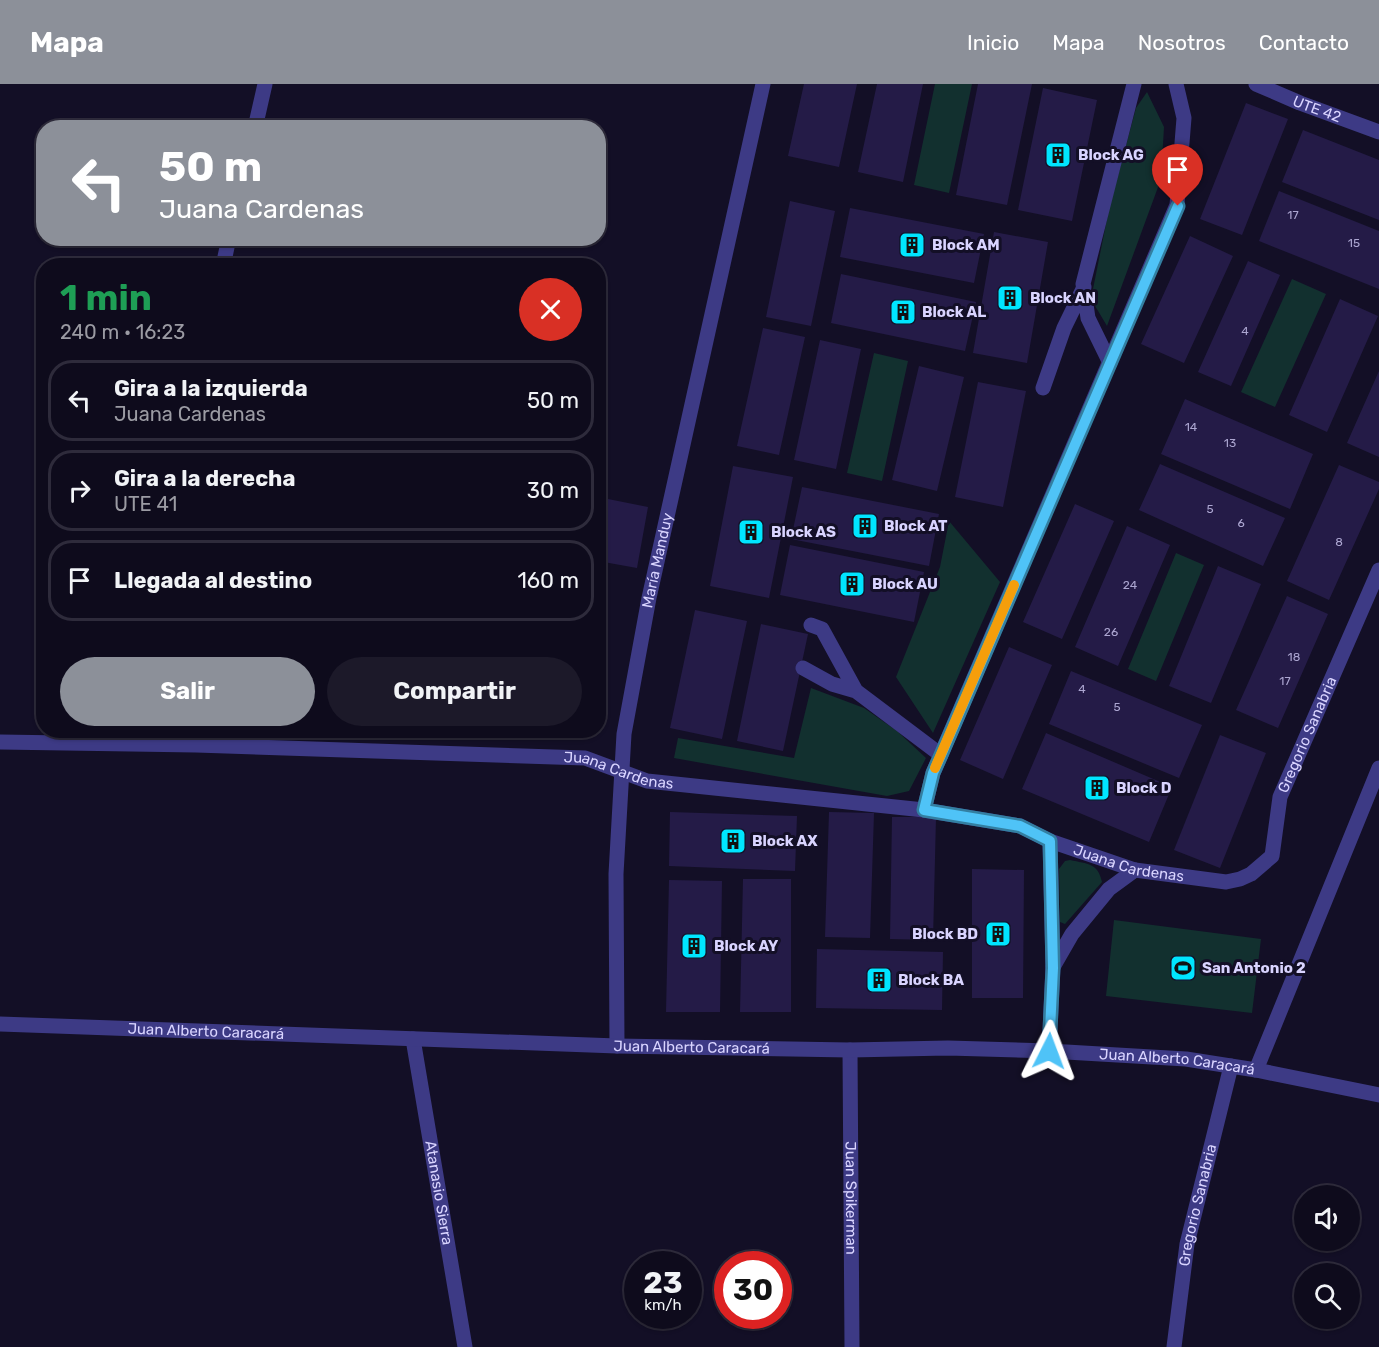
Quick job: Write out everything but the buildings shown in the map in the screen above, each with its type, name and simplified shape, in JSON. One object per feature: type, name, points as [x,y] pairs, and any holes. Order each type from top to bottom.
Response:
[{"type":"street","points":[[257,120],[265,84]]},
{"type":"street","name":"María Manduy","points":[[617,1046],[616,874],[620,771],[624,734],[649,598],[763,84]]},
{"type":"street","points":[[1042,388],[1064,328],[1084,287],[1095,232],[1134,84]]},
{"type":"street","points":[[924,810],[933,773],[1178,206],[1184,118],[1176,84]]},
{"type":"street","name":"UTE 42","points":[[1256,84],[1379,132]]},
{"type":"street","points":[[1084,287],[1088,318],[1110,363]]},
{"type":"street","name":"Gregorio Sanabria","points":[[1226,882],[1251,874],[1272,855],[1280,797],[1379,570]]},
{"type":"street","points":[[811,625],[822,629],[856,692]]},
{"type":"street","points":[[803,668],[832,684],[856,692],[941,755]]},
{"type":"street","name":"Juana Cardenas","points":[[0,742],[90,738]]},
{"type":"street","name":"Juana Cardenas","points":[[135,738],[585,758],[647,781],[924,810],[1020,826],[1050,841],[1135,870],[1226,882]]},
{"type":"street","points":[[1256,1070],[1379,768]]},
{"type":"street","points":[[1049,1051],[1053,968],[1050,841]]},
{"type":"street","points":[[1053,968],[1072,934],[1109,889],[1135,870]]},
{"type":"street","name":"Juan Alberto Caracará","points":[[0,1024],[617,1046],[850,1050],[948,1048],[1049,1051],[1186,1059],[1256,1070],[1379,1095]]},
{"type":"street","name":"Atanasio Sierra","points":[[413,1039],[465,1347]]},
{"type":"street","name":"Juan Spikerman","points":[[850,1050],[852,1347]]},
{"type":"street","name":"Gregorio Sanabria","points":[[1174,1347],[1187,1244],[1231,1066]]},
{"type":"green space","points":[[935,84],[972,84],[949,193],[914,185]]},
{"type":"green space","points":[[1147,92],[1164,127],[1161,179],[1107,326],[1091,299],[1109,209],[1136,108]]},
{"type":"green space","points":[[1292,279],[1326,294],[1275,407],[1241,392]]},
{"type":"green space","points":[[874,353],[908,361],[882,481],[847,473]]},
{"type":"green space","points":[[949,521],[1000,582],[933,733],[896,677],[940,567]]},
{"type":"green space","points":[[1176,553],[1204,565],[1156,681],[1128,669]]},
{"type":"green space","points":[[811,688],[864,708],[897,731],[926,758],[909,791],[887,796],[674,758],[678,738],[794,758]]},
{"type":"green space","points":[[1065,861],[1091,865],[1098,871],[1102,882],[1065,924],[1060,922],[1059,869]]},
{"type":"green space","name":"San Antonio 2","points":[[1114,920],[1261,939],[1252,1013],[1106,996]]},
{"type":"slow traffic","points":[[935,768],[1014,585]]},
{"type":"place","name":"Block AG","points":[[1058,155]]},
{"type":"place","name":"Block AM","points":[[912,245]]},
{"type":"place","name":"Block AN","points":[[1010,298]]},
{"type":"place","name":"Block AL","points":[[903,312]]},
{"type":"place","name":"Block AT","points":[[865,526]]},
{"type":"place","name":"Block AS","points":[[751,532]]},
{"type":"place","name":"Block AU","points":[[852,584]]},
{"type":"place","name":"Block D","points":[[1097,788]]},
{"type":"place","name":"Block AX","points":[[733,841]]},
{"type":"place","name":"Block BD","points":[[998,934]]},
{"type":"place","name":"Block AY","points":[[694,946]]},
{"type":"place","name":"San Antonio 2","points":[[1183,968]]},
{"type":"place","name":"Block BA","points":[[879,980]]},
{"type":"route","points":[[1049,1051],[1053,968],[1050,841],[1020,826],[924,810],[933,773],[1178,206]]}]
